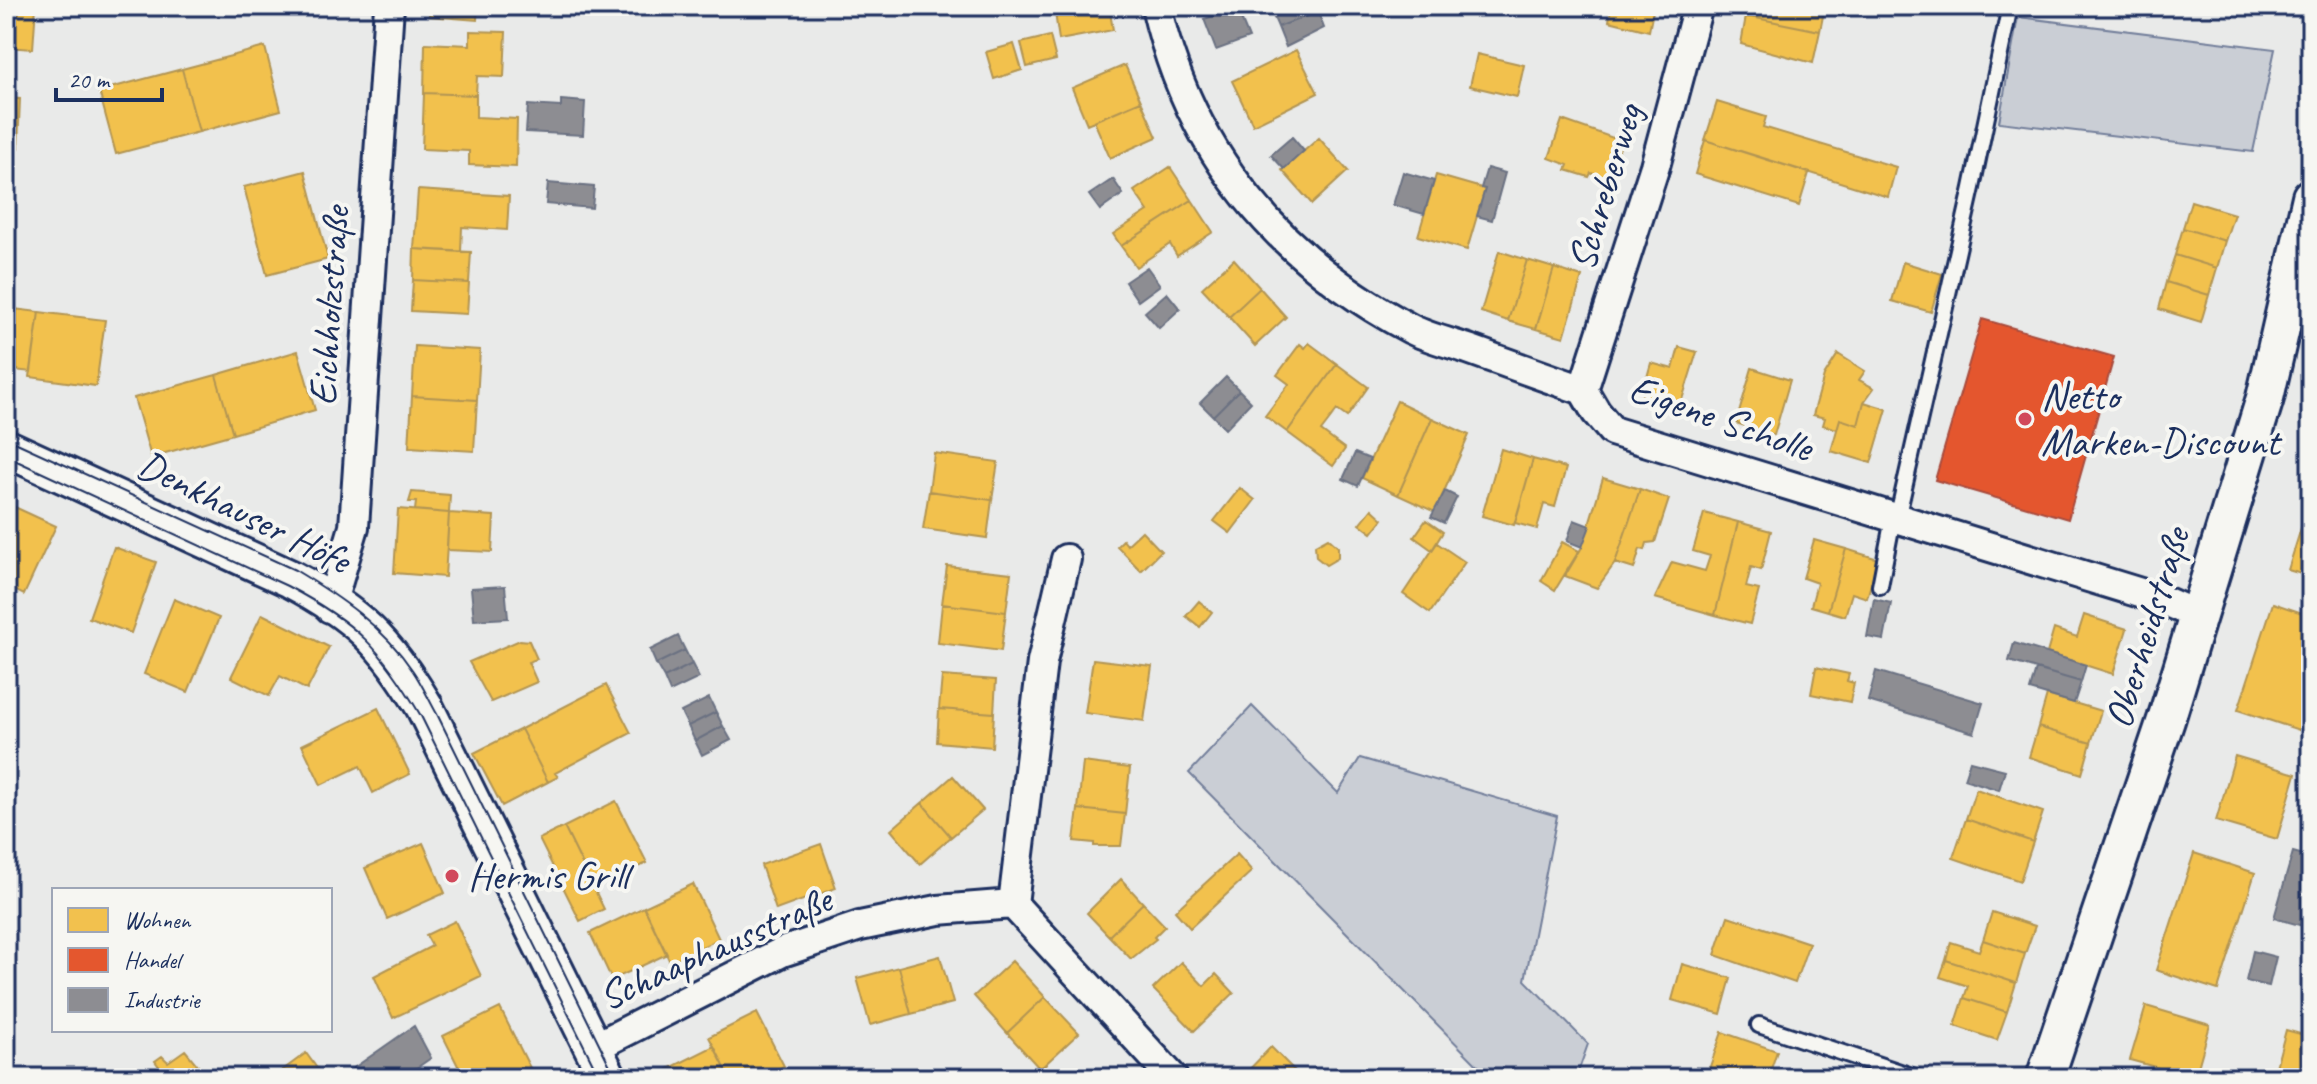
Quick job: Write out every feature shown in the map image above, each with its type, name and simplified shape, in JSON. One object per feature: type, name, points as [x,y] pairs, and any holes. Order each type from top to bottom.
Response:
[{"type":"street","name":"Eichholzstraße","points":[[331,604],[354,527],[389,6]]},
{"type":"street","name":"Eigene Scholle","points":[[1156,6],[1181,87],[1204,134],[1264,220],[1330,280],[1413,330],[1583,390],[1612,431],[2160,599],[2197,615]]},
{"type":"street","name":"Schreberweg","points":[[1583,390],[1655,166],[1698,6]]},
{"type":"street","name":"Oberheidstraße","points":[[2045,1078],[2166,720],[2276,358],[2311,197]]},
{"type":"street","name":"Denkhauser Höfe","points":[[6,448],[291,579],[368,630],[401,666],[424,706],[601,1063]]},
{"type":"street","points":[[1066,559],[1042,662],[1013,904],[1173,1078]]},
{"type":"street","name":"Schaaphausstraße","points":[[601,1063],[782,952],[860,926],[938,910],[1013,904]]},
{"type":"lane","points":[[1880,586],[1972,188],[2010,6]]},
{"type":"lane","points":[[1759,1025],[1918,1078]]},
{"type":"shaded area","points":[[2018,17],[2275,49],[2253,152],[1999,122]]},
{"type":"shaded area","points":[[1252,706],[1338,793],[1360,758],[1557,816],[1525,980],[1588,1044],[1576,1078],[1490,1078],[1189,773]]},
{"type":"building: Wohnen","points":[[6,6],[36,6],[33,49],[6,47]]},
{"type":"building: Wohnen","points":[[430,6],[478,6],[477,20],[429,16]]},
{"type":"building: Wohnen","points":[[1054,6],[1109,6],[1113,30],[1059,40]]},
{"type":"building: Wohnen","points":[[1604,6],[1654,6],[1649,31],[1609,21],[1611,8]]},
{"type":"building: Wohnen","points":[[1748,6],[1825,6],[1820,31],[1746,16]]},
{"type":"building: Wohnen","points":[[1746,16],[1820,31],[1813,63],[1741,44]]},
{"type":"building: Wohnen","points":[[470,31],[506,32],[504,77],[477,76],[476,95],[424,93],[425,43],[470,45]]},
{"type":"building: Wohnen","points":[[1050,36],[1056,60],[1027,67],[1021,43]]},
{"type":"building: Wohnen","points":[[1014,44],[1022,70],[994,79],[986,52]]},
{"type":"building: Wohnen","points":[[265,47],[281,110],[199,132],[182,69]]},
{"type":"building: Wohnen","points":[[1296,50],[1318,93],[1253,125],[1232,81]]},
{"type":"building: Wohnen","points":[[1477,54],[1524,65],[1517,97],[1470,86]]},
{"type":"building: Wohnen","points":[[1125,65],[1141,101],[1087,124],[1072,88]]},
{"type":"building: Wohnen","points":[[182,69],[199,132],[116,154],[99,91]]},
{"type":"building: Wohnen","points":[[424,93],[476,95],[476,117],[517,119],[516,167],[469,165],[469,151],[422,149]]},
{"type":"building: Wohnen","points":[[6,98],[20,99],[18,148],[6,147]]},
{"type":"building: Wohnen","points":[[1141,101],[1157,137],[1110,158],[1094,121]]},
{"type":"building: Wohnen","points":[[1717,102],[1766,117],[1763,127],[1896,167],[1888,197],[1705,140]]},
{"type":"building: Wohnen","points":[[1562,120],[1622,141],[1609,179],[1566,170],[1568,165],[1549,158]]},
{"type":"building: Wohnen","points":[[1319,138],[1348,171],[1312,204],[1282,170]]},
{"type":"building: Wohnen","points":[[1705,140],[1809,173],[1799,206],[1695,174]]},
{"type":"building: Wohnen","points":[[1170,167],[1192,200],[1121,246],[1113,234],[1148,211],[1134,191]]},
{"type":"building: Wohnen","points":[[305,171],[328,259],[267,275],[244,187]]},
{"type":"building: Wohnen","points":[[1436,175],[1485,189],[1467,250],[1418,236]]},
{"type":"building: Wohnen","points":[[418,190],[509,196],[507,230],[462,227],[461,252],[414,249]]},
{"type":"building: Wohnen","points":[[1192,200],[1213,232],[1177,256],[1170,244],[1136,267],[1121,246]]},
{"type":"building: Wohnen","points":[[2191,201],[2234,214],[2225,241],[2183,228]]},
{"type":"building: Wohnen","points":[[2183,228],[2225,241],[2217,268],[2175,255]]},
{"type":"building: Wohnen","points":[[414,249],[471,252],[469,283],[413,280]]},
{"type":"building: Wohnen","points":[[1499,251],[1527,260],[1508,321],[1481,312]]},
{"type":"building: Wohnen","points":[[2175,255],[2217,268],[2209,295],[2166,282]]},
{"type":"building: Wohnen","points":[[1234,259],[1260,288],[1229,317],[1202,288]]},
{"type":"building: Wohnen","points":[[1527,260],[1554,268],[1536,329],[1508,321]]},
{"type":"building: Wohnen","points":[[1903,262],[1942,274],[1931,312],[1892,301]]},
{"type":"building: Wohnen","points":[[1554,268],[1582,277],[1564,337],[1536,329]]},
{"type":"building: Wohnen","points":[[413,280],[469,283],[467,314],[411,311]]},
{"type":"building: Wohnen","points":[[2166,282],[2209,295],[2201,322],[2159,309]]},
{"type":"building: Wohnen","points":[[1260,288],[1286,317],[1255,346],[1229,317]]},
{"type":"building: Wohnen","points":[[6,308],[39,312],[31,372],[6,369]]},
{"type":"building: Wohnen","points":[[39,312],[105,320],[96,386],[30,377]]},
{"type":"building: Wohnen","points":[[1309,343],[1337,364],[1287,432],[1265,416],[1289,384],[1277,375],[1300,344],[1305,348]]},
{"type":"building: Wohnen","points":[[415,346],[480,350],[477,400],[412,396]]},
{"type":"building: Wohnen","points":[[1679,347],[1697,352],[1680,406],[1642,395],[1651,363],[1673,369]]},
{"type":"building: Wohnen","points":[[298,351],[315,410],[233,434],[216,375]]},
{"type":"building: Wohnen","points":[[1838,354],[1865,371],[1859,380],[1874,388],[1864,402],[1858,425],[1840,419],[1837,429],[1823,425],[1825,418],[1813,415],[1824,376]]},
{"type":"building: Wohnen","points":[[1337,364],[1368,387],[1347,417],[1337,410],[1321,431],[1345,449],[1333,466],[1287,432]]},
{"type":"building: Wohnen","points":[[1752,368],[1790,380],[1774,435],[1736,423]]},
{"type":"building: Wohnen","points":[[216,375],[233,434],[151,457],[134,398]]},
{"type":"building: Wohnen","points":[[412,396],[477,400],[474,451],[409,447]]},
{"type":"building: Wohnen","points":[[1397,401],[1432,418],[1398,495],[1362,478]]},
{"type":"building: Wohnen","points":[[1864,402],[1887,409],[1871,463],[1831,451],[1840,419],[1858,425]]},
{"type":"building: Wohnen","points":[[1432,418],[1469,435],[1435,512],[1398,495]]},
{"type":"building: Wohnen","points":[[1501,449],[1533,459],[1514,525],[1482,516]]},
{"type":"building: Wohnen","points":[[934,453],[998,462],[992,500],[929,491]]},
{"type":"building: Wohnen","points":[[1533,459],[1566,468],[1555,507],[1544,504],[1537,529],[1515,523]]},
{"type":"building: Wohnen","points":[[1603,478],[1640,489],[1615,563],[1597,588],[1565,576],[1582,547]]},
{"type":"building: Wohnen","points":[[1240,488],[1255,500],[1230,533],[1214,521]]},
{"type":"building: Wohnen","points":[[1640,489],[1669,499],[1655,542],[1647,543],[1645,550],[1640,549],[1634,569],[1615,563]]},
{"type":"building: Wohnen","points":[[929,491],[992,500],[987,538],[923,529]]},
{"type":"building: Wohnen","points":[[412,492],[450,495],[449,513],[415,510],[416,502],[409,502]]},
{"type":"building: Wohnen","points":[[6,503],[56,526],[24,595],[6,586]]},
{"type":"building: Wohnen","points":[[398,509],[449,513],[445,577],[394,573]]},
{"type":"building: Wohnen","points":[[1372,509],[1383,519],[1372,533],[1360,524]]},
{"type":"building: Wohnen","points":[[2307,509],[2311,511],[2311,577],[2288,570]]},
{"type":"building: Wohnen","points":[[449,513],[494,516],[492,552],[447,550]]},
{"type":"building: Wohnen","points":[[1704,513],[1738,522],[1715,615],[1655,598],[1672,562],[1705,571],[1710,556],[1693,551]]},
{"type":"building: Wohnen","points":[[1426,520],[1443,532],[1432,550],[1414,537]]},
{"type":"building: Wohnen","points":[[1738,522],[1771,531],[1761,570],[1751,567],[1746,587],[1759,590],[1750,624],[1715,615]]},
{"type":"building: Wohnen","points":[[1142,531],[1161,551],[1141,571],[1117,546],[1123,540],[1127,545]]},
{"type":"building: Wohnen","points":[[1328,538],[1338,547],[1338,558],[1326,565],[1316,557],[1315,545]]},
{"type":"building: Wohnen","points":[[1814,540],[1846,549],[1828,611],[1811,606],[1817,583],[1803,578]]},
{"type":"building: Wohnen","points":[[1562,542],[1579,551],[1555,590],[1541,581]]},
{"type":"building: Wohnen","points":[[1437,543],[1465,562],[1430,613],[1403,594]]},
{"type":"building: Wohnen","points":[[114,547],[156,562],[131,633],[89,618]]},
{"type":"building: Wohnen","points":[[1846,549],[1878,559],[1867,598],[1852,593],[1845,616],[1828,611]]},
{"type":"building: Wohnen","points":[[947,566],[1011,573],[1006,612],[942,604]]},
{"type":"building: Wohnen","points":[[174,599],[219,618],[188,692],[144,674]]},
{"type":"building: Wohnen","points":[[1199,601],[1212,612],[1200,627],[1186,616]]},
{"type":"building: Wohnen","points":[[2273,603],[2311,616],[2311,702],[2302,731],[2238,710]]},
{"type":"building: Wohnen","points":[[942,604],[1006,612],[1001,651],[938,643]]},
{"type":"building: Wohnen","points":[[262,614],[329,647],[307,690],[280,676],[269,696],[231,677]]},
{"type":"building: Wohnen","points":[[2084,615],[2127,629],[2113,674],[2047,653],[2054,629],[2077,637]]},
{"type":"building: Wohnen","points":[[520,640],[529,641],[537,659],[528,662],[537,682],[491,702],[469,662]]},
{"type":"building: Wohnen","points":[[1093,659],[1152,666],[1144,721],[1085,713]]},
{"type":"building: Wohnen","points":[[1816,667],[1849,674],[1847,681],[1854,683],[1850,702],[1811,694]]},
{"type":"building: Wohnen","points":[[942,676],[996,680],[994,713],[939,709]]},
{"type":"building: Wohnen","points":[[606,685],[631,733],[555,773],[558,777],[548,782],[521,729]]},
{"type":"building: Wohnen","points":[[2047,695],[2101,711],[2091,743],[2038,727]]},
{"type":"building: Wohnen","points":[[378,708],[410,774],[373,793],[360,766],[321,785],[302,745]]},
{"type":"building: Wohnen","points":[[939,709],[994,713],[992,747],[937,742]]},
{"type":"building: Wohnen","points":[[2038,727],[2091,743],[2082,774],[2029,757]]},
{"type":"building: Wohnen","points":[[521,729],[548,782],[502,806],[474,753]]},
{"type":"building: Wohnen","points":[[2235,756],[2296,774],[2277,839],[2216,821]]},
{"type":"building: Wohnen","points":[[1083,762],[1130,768],[1125,814],[1078,809]]},
{"type":"building: Wohnen","points":[[953,776],[983,810],[951,837],[922,803]]},
{"type":"building: Wohnen","points":[[1976,789],[2043,812],[2033,842],[1966,819]]},
{"type":"building: Wohnen","points":[[616,801],[647,863],[594,888],[564,827]]},
{"type":"building: Wohnen","points":[[922,803],[951,837],[920,864],[891,830]]},
{"type":"building: Wohnen","points":[[1078,809],[1125,814],[1121,846],[1094,846],[1094,843],[1074,841]]},
{"type":"building: Wohnen","points":[[1966,819],[2033,842],[2020,881],[1953,858]]},
{"type":"building: Wohnen","points":[[564,827],[604,909],[580,921],[539,839]]},
{"type":"building: Wohnen","points":[[423,843],[445,893],[387,919],[365,868]]},
{"type":"building: Wohnen","points":[[821,844],[836,888],[776,910],[761,865]]},
{"type":"building: Wohnen","points":[[2194,853],[2255,873],[2218,990],[2156,970]]},
{"type":"building: Wohnen","points":[[1237,854],[1252,871],[1190,928],[1175,911]]},
{"type":"building: Wohnen","points":[[1121,879],[1143,903],[1109,936],[1087,913]]},
{"type":"building: Wohnen","points":[[693,884],[719,939],[670,962],[644,907]]},
{"type":"building: Wohnen","points":[[1143,903],[1165,926],[1154,937],[1156,939],[1131,959],[1109,936]]},
{"type":"building: Wohnen","points":[[644,907],[667,954],[612,980],[590,933]]},
{"type":"building: Wohnen","points":[[1992,912],[2035,926],[2025,954],[1983,940]]},
{"type":"building: Wohnen","points":[[1728,916],[1809,943],[1795,983],[1715,955]]},
{"type":"building: Wohnen","points":[[455,921],[481,976],[393,1018],[374,976],[432,946],[426,935]]},
{"type":"building: Wohnen","points":[[1983,940],[2025,954],[2016,983],[1946,960],[1951,942],[1979,951]]},
{"type":"building: Wohnen","points":[[940,956],[953,1003],[911,1014],[899,967]]},
{"type":"building: Wohnen","points":[[1946,960],[2016,983],[2007,1012],[1964,998],[1968,986],[1940,977]]},
{"type":"building: Wohnen","points":[[1012,961],[1045,997],[1007,1033],[974,996]]},
{"type":"building: Wohnen","points":[[1181,962],[1204,986],[1216,974],[1234,993],[1194,1031],[1153,989]]},
{"type":"building: Wohnen","points":[[1682,964],[1731,978],[1721,1014],[1672,1000]]},
{"type":"building: Wohnen","points":[[899,967],[911,1014],[870,1025],[857,978]]},
{"type":"building: Wohnen","points":[[1045,997],[1079,1033],[1040,1069],[1007,1033]]},
{"type":"building: Wohnen","points":[[1964,998],[2007,1012],[1997,1040],[1955,1026]]},
{"type":"building: Wohnen","points":[[2146,1006],[2210,1025],[2195,1078],[2130,1060]]},
{"type":"building: Wohnen","points":[[500,1008],[535,1078],[464,1078],[443,1036]]},
{"type":"building: Wohnen","points":[[757,1013],[784,1066],[760,1078],[730,1078],[709,1037]]},
{"type":"building: Wohnen","points":[[2286,1030],[2311,1037],[2308,1078],[2273,1078]]},
{"type":"building: Wohnen","points":[[1722,1032],[1777,1051],[1768,1078],[1706,1078]]},
{"type":"building: Wohnen","points":[[714,1046],[730,1078],[662,1078],[660,1073]]},
{"type":"building: Wohnen","points":[[1271,1047],[1302,1078],[1241,1078]]},
{"type":"building: Wohnen","points":[[185,1050],[208,1078],[147,1078],[160,1068],[155,1061],[162,1056],[168,1062]]},
{"type":"building: Wohnen","points":[[306,1053],[324,1078],[279,1078],[276,1075]]},
{"type":"building: Handel","name":"Netto Marken-Discount","points":[[1982,319],[2114,357],[2068,519],[1935,480]]},
{"type":"building: Industrie","points":[[1269,6],[1316,6],[1318,12],[1278,27]]},
{"type":"building: Industrie","points":[[1237,9],[1249,38],[1216,50],[1204,19]]},
{"type":"building: Industrie","points":[[1318,12],[1324,28],[1286,47],[1278,27]]},
{"type":"building: Industrie","points":[[561,100],[585,102],[583,135],[526,132],[528,105],[561,107]]},
{"type":"building: Industrie","points":[[1292,137],[1304,151],[1284,169],[1271,155]]},
{"type":"building: Industrie","points":[[1487,168],[1505,173],[1492,220],[1477,216]]},
{"type":"building: Industrie","points":[[1403,172],[1434,181],[1424,214],[1393,205]]},
{"type":"building: Industrie","points":[[1113,179],[1123,194],[1100,210],[1089,195]]},
{"type":"building: Industrie","points":[[548,183],[594,187],[592,208],[546,204]]},
{"type":"building: Industrie","points":[[1147,267],[1160,285],[1138,301],[1125,282]]},
{"type":"building: Industrie","points":[[1167,293],[1180,309],[1159,328],[1145,312]]},
{"type":"building: Industrie","points":[[1226,377],[1239,390],[1213,416],[1200,403]]},
{"type":"building: Industrie","points":[[1239,390],[1251,402],[1225,429],[1213,416]]},
{"type":"building: Industrie","points":[[1355,453],[1370,459],[1358,486],[1343,479]]},
{"type":"building: Industrie","points":[[1445,491],[1457,497],[1444,523],[1431,517]]},
{"type":"building: Industrie","points":[[1574,520],[1590,526],[1582,547],[1567,541]]},
{"type":"building: Industrie","points":[[505,586],[508,618],[474,620],[471,588]]},
{"type":"building: Industrie","points":[[1874,599],[1891,603],[1884,640],[1867,637]]},
{"type":"building: Industrie","points":[[678,636],[685,650],[656,664],[650,650]]},
{"type":"building: Industrie","points":[[2014,643],[2086,665],[2081,682],[2009,661]]},
{"type":"building: Industrie","points":[[685,650],[692,664],[664,678],[656,664]]},
{"type":"building: Industrie","points":[[692,664],[699,678],[670,692],[664,678]]},
{"type":"building: Industrie","points":[[2036,669],[2081,682],[2074,703],[2030,690]]},
{"type":"building: Industrie","points":[[1876,671],[1983,703],[1974,733],[1868,701]]},
{"type":"building: Industrie","points":[[709,698],[716,712],[688,726],[681,712]]},
{"type":"building: Industrie","points":[[716,712],[723,726],[695,741],[688,726]]},
{"type":"building: Industrie","points":[[723,726],[731,740],[702,755],[695,741]]},
{"type":"building: Industrie","points":[[1970,761],[2005,770],[1999,790],[1964,779]]},
{"type":"building: Industrie","points":[[2293,852],[2311,857],[2311,898],[2303,926],[2274,918]]},
{"type":"building: Industrie","points":[[2253,951],[2276,957],[2269,986],[2246,981]]},
{"type":"building: Industrie","points":[[414,1026],[431,1058],[402,1078],[352,1078],[348,1072]]},
{"type":"building: Industrie","points":[[1312,1070],[1319,1078],[1304,1078]]},
{"type":"tram line","points":[[6,438],[295,570],[344,602],[388,640],[413,671],[437,714],[616,1078]]},
{"type":"tram line","points":[[6,456],[287,586],[332,612],[365,639],[393,672],[421,716],[600,1078]]},
{"type":"place","name":"Netto Marken-Discount","points":[[2025,419]]},
{"type":"place","name":"Hermis Grill","points":[[452,876]]}]
